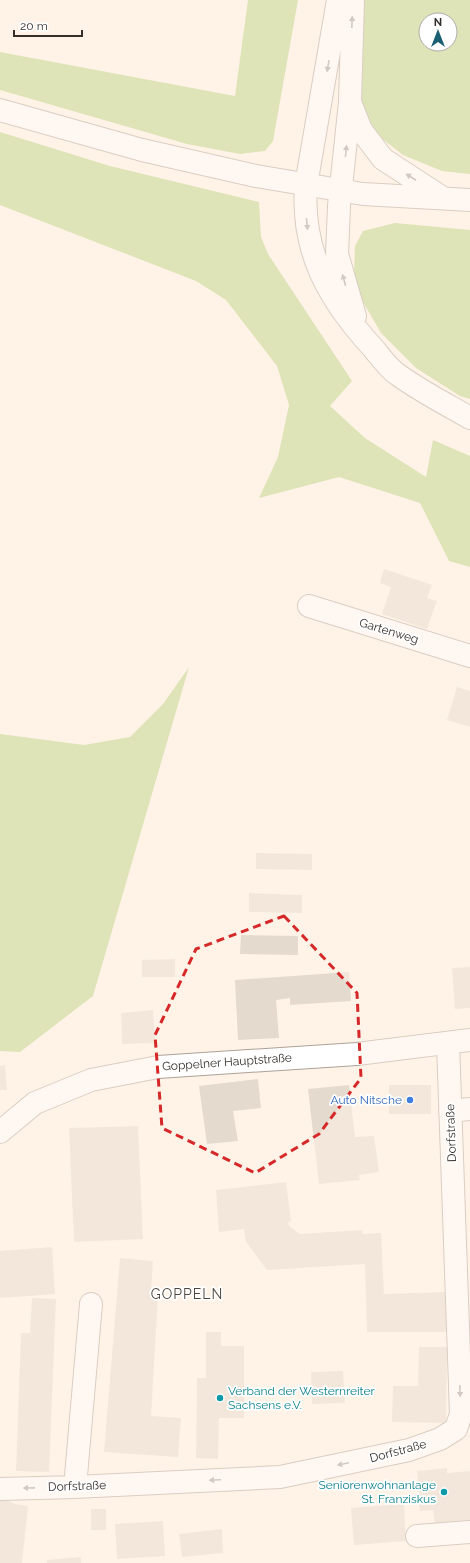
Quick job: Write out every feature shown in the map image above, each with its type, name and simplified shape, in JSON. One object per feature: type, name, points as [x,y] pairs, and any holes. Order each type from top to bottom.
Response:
[{"type":"street","points":[[338,0],[306,185],[305,203],[308,232],[319,271],[342,313],[396,374],[470,418]]},
{"type":"street","points":[[353,0],[350,102],[342,190],[339,206],[337,254],[352,310],[368,342]]},
{"type":"street","points":[[350,102],[361,130],[383,158],[444,199]]},
{"type":"street","points":[[0,110],[142,150],[256,176],[364,194],[470,200]]},
{"type":"street","name":"Gartenweg","points":[[309,606],[470,656]]},
{"type":"street","name":"Goppelner Hauptstraße","points":[[0,1132],[36,1103],[92,1080],[158,1067],[357,1054],[470,1040]]},
{"type":"street","name":"Dorfstraße","points":[[0,1488],[75,1487],[280,1477],[410,1450],[440,1439],[456,1429],[463,1428],[461,1414],[459,1352],[462,1179],[460,1110],[448,1043]]},
{"type":"street","points":[[75,1487],[92,1304]]},
{"type":"street","points":[[417,1536],[470,1532]]},
{"type":"highlighted area","points":[[284,916],[357,993],[361,1078],[319,1134],[255,1173],[162,1128],[155,1035],[196,949]]},
{"type":"green space","points":[[248,0],[298,0],[273,141],[265,151],[240,154],[187,144],[0,90],[0,52],[235,96]]},
{"type":"green space","points":[[363,0],[470,0],[470,174],[442,171],[403,155],[380,137],[365,114],[358,88]]},
{"type":"green space","points":[[0,132],[110,166],[259,202],[261,237],[268,254],[352,381],[330,406],[365,438],[426,477],[433,440],[470,456],[470,567],[449,561],[420,503],[339,477],[259,498],[278,457],[289,405],[277,366],[226,300],[196,281],[0,205]]},
{"type":"green space","points":[[395,223],[470,230],[470,399],[460,396],[416,368],[381,333],[363,302],[354,275],[355,246],[363,231]]},
{"type":"green space","points":[[189,667],[93,996],[20,1052],[0,1051],[0,734],[84,745],[130,737],[163,704]]},
{"type":"building","points":[[384,569],[432,585],[427,598],[437,601],[427,629],[382,614],[391,587],[380,583]]},
{"type":"building","points":[[457,687],[470,691],[470,727],[447,720]]},
{"type":"building","points":[[256,853],[312,854],[312,870],[256,869]]},
{"type":"building","points":[[249,893],[302,895],[302,913],[249,912]]},
{"type":"building","points":[[241,935],[298,936],[298,955],[240,954]]},
{"type":"building","points":[[175,959],[175,977],[142,977],[142,960]]},
{"type":"building","points":[[470,967],[470,1008],[455,1009],[452,968]]},
{"type":"building","points":[[349,972],[351,1001],[290,1005],[290,998],[276,1000],[279,1038],[238,1040],[235,980]]},
{"type":"building","points":[[153,1010],[155,1043],[122,1044],[121,1013]]},
{"type":"building","points":[[5,1065],[7,1090],[0,1090],[0,1066]]},
{"type":"building","points":[[258,1079],[261,1108],[233,1111],[238,1141],[207,1144],[199,1086]]},
{"type":"building","points":[[349,1085],[355,1137],[374,1136],[379,1172],[359,1175],[360,1180],[319,1184],[308,1089]]},
{"type":"building","name":"Auto Nitsche","points":[[389,1085],[431,1085],[431,1114],[389,1114]]},
{"type":"building","points":[[138,1126],[143,1239],[74,1242],[69,1128]]},
{"type":"building","points":[[286,1182],[291,1221],[288,1222],[289,1226],[300,1234],[362,1230],[362,1234],[381,1233],[384,1294],[446,1292],[447,1332],[367,1332],[365,1264],[267,1270],[246,1242],[244,1229],[219,1232],[216,1190]]},
{"type":"building","points":[[52,1247],[55,1294],[0,1298],[0,1251]]},
{"type":"building","points":[[120,1258],[153,1261],[151,1294],[158,1295],[151,1416],[181,1418],[178,1457],[104,1452]]},
{"type":"building","points":[[32,1298],[56,1299],[49,1472],[16,1471],[21,1333],[30,1333]]},
{"type":"building","name":"Verband der Westernreiter Sachsens e.V.","points":[[206,1332],[221,1332],[221,1346],[244,1346],[244,1418],[219,1418],[218,1459],[196,1458],[197,1378],[206,1378]]},
{"type":"building","points":[[419,1347],[447,1347],[446,1423],[392,1422],[393,1386],[418,1386]]},
{"type":"building","points":[[343,1371],[345,1403],[312,1404],[311,1372]]},
{"type":"building","name":"Seniorenwohnanlage St. Franziskus","points":[[447,1468],[447,1473],[470,1471],[469,1523],[435,1526],[433,1510],[420,1511],[417,1471]]},
{"type":"building","points":[[0,1499],[4,1499],[15,1504],[28,1506],[22,1563],[0,1563]]},
{"type":"building","points":[[404,1504],[406,1541],[354,1545],[351,1508]]},
{"type":"building","points":[[91,1509],[106,1509],[106,1530],[91,1530]]},
{"type":"building","points":[[163,1521],[165,1556],[117,1559],[115,1524]]},
{"type":"building","points":[[222,1529],[223,1553],[182,1557],[179,1534]]},
{"type":"building","points":[[81,1557],[81,1563],[47,1563],[47,1560]]},
{"type":"place","name":"Auto Nitsche","points":[[410,1100]]},
{"type":"place","name":"Verband der Westernreiter Sachsens e.V.","points":[[220,1398]]},
{"type":"place","name":"Seniorenwohnanlage St. Franziskus","points":[[444,1492]]},
{"type":"district","name":"GOPPELN","points":[[187,1294]]}]
